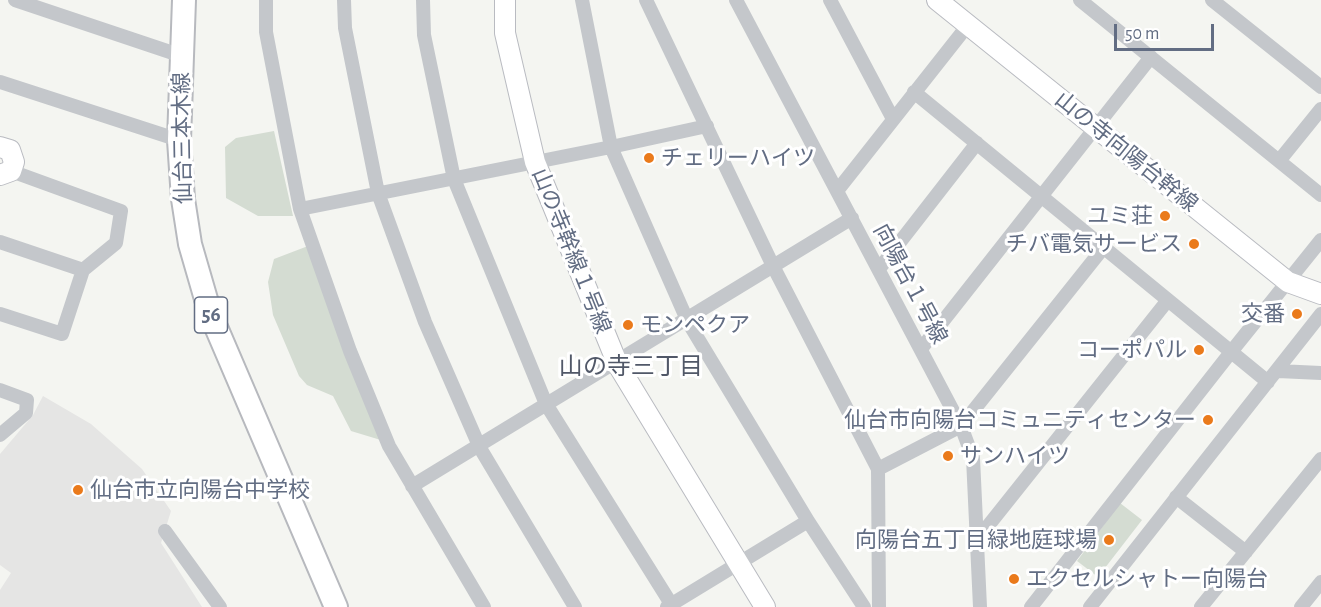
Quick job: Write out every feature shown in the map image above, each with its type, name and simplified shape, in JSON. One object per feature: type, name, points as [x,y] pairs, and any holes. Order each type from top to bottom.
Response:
[{"type":"main road","name":"仙台三本木線","points":[[184,0],[179,140],[183,199],[190,244],[210,313],[336,607]]},
{"type":"street","points":[[15,0],[182,56]]},
{"type":"street","points":[[266,0],[266,32],[300,209],[350,351],[389,446],[484,607]]},
{"type":"street","points":[[344,0],[345,28],[378,193],[425,322],[478,445],[575,607]]},
{"type":"street","points":[[423,0],[424,35],[454,179],[546,404],[670,606],[808,521]]},
{"type":"street","name":"山の寺幹線１号線","points":[[506,0],[505,33],[535,162],[616,362],[765,607]]},
{"type":"street","points":[[582,0],[611,147],[686,319],[808,521],[864,607]]},
{"type":"street","points":[[646,0],[773,266],[878,469],[879,607]]},
{"type":"street","name":"向陽台１号線","points":[[736,0],[962,426],[974,458],[975,541],[980,607]]},
{"type":"street","points":[[830,0],[893,119]]},
{"type":"street","name":"山の寺向陽台幹線","points":[[937,0],[1288,282],[1321,294]]},
{"type":"street","points":[[1212,0],[1321,87]]},
{"type":"street","points":[[1083,1],[1321,195]]},
{"type":"street","points":[[837,191],[968,25]]},
{"type":"street","points":[[921,349],[1150,57]]},
{"type":"street","points":[[0,82],[179,140]]},
{"type":"street","points":[[914,92],[1268,382]]},
{"type":"street","points":[[1279,161],[1321,109]]},
{"type":"street","points":[[300,209],[706,126]]},
{"type":"street","points":[[0,143],[12,153],[14,162],[5,173],[121,211],[116,243],[83,270],[62,334],[0,314]]},
{"type":"street","points":[[879,269],[977,143]]},
{"type":"street","points":[[412,486],[852,219]]},
{"type":"street","points":[[1031,607],[1321,240]]},
{"type":"street","points":[[0,242],[83,270]]},
{"type":"street","points":[[878,469],[962,426],[1104,247]]},
{"type":"street","points":[[975,541],[1168,300]]},
{"type":"street","points":[[1090,607],[1321,314]]},
{"type":"street","points":[[1278,371],[1321,373]]},
{"type":"street","points":[[0,390],[27,400],[26,413],[0,435]]},
{"type":"street","points":[[1201,607],[1321,459]]},
{"type":"street","points":[[1176,497],[1246,552]]},
{"type":"street","points":[[165,531],[220,607]]},
{"type":"street","points":[[1301,607],[1321,582]]},
{"type":"shaded area","points":[[274,131],[293,216],[258,216],[226,198],[225,147],[236,138]]},
{"type":"shaded area","points":[[308,246],[384,441],[351,431],[333,396],[307,385],[299,376],[273,315],[268,282],[274,259]]},
{"type":"shaded area","name":"仙台市立向陽台中学校","points":[[43,396],[91,424],[142,469],[171,511],[161,543],[202,607],[0,607],[0,590],[11,573],[0,565],[0,454],[33,415]]},
{"type":"shaded area","name":"向陽台五丁目緑地庭球場","points":[[1120,503],[1142,520],[1098,577],[1077,561]]},
{"type":"place","name":"チェリーハイツ","points":[[649,158]]},
{"type":"place","name":"ユミ荘","points":[[1165,216]]},
{"type":"place","name":"チバ電気サービス","points":[[1194,244]]},
{"type":"place","name":"交番","points":[[1297,314]]},
{"type":"place","name":"モンペクア","points":[[628,325]]},
{"type":"place","name":"コーポパル","points":[[1199,350]]},
{"type":"place","name":"仙台市向陽台コミュニティセンター","points":[[1208,420]]},
{"type":"place","name":"サンハイツ","points":[[948,456]]},
{"type":"place","name":"仙台市立向陽台中学校","points":[[78,490]]},
{"type":"place","name":"向陽台五丁目緑地庭球場","points":[[1109,540]]},
{"type":"place","name":"エクセルシャトー向陽台","points":[[1014,579]]},
{"type":"district","name":"山の寺三丁目","points":[[631,367]]}]
